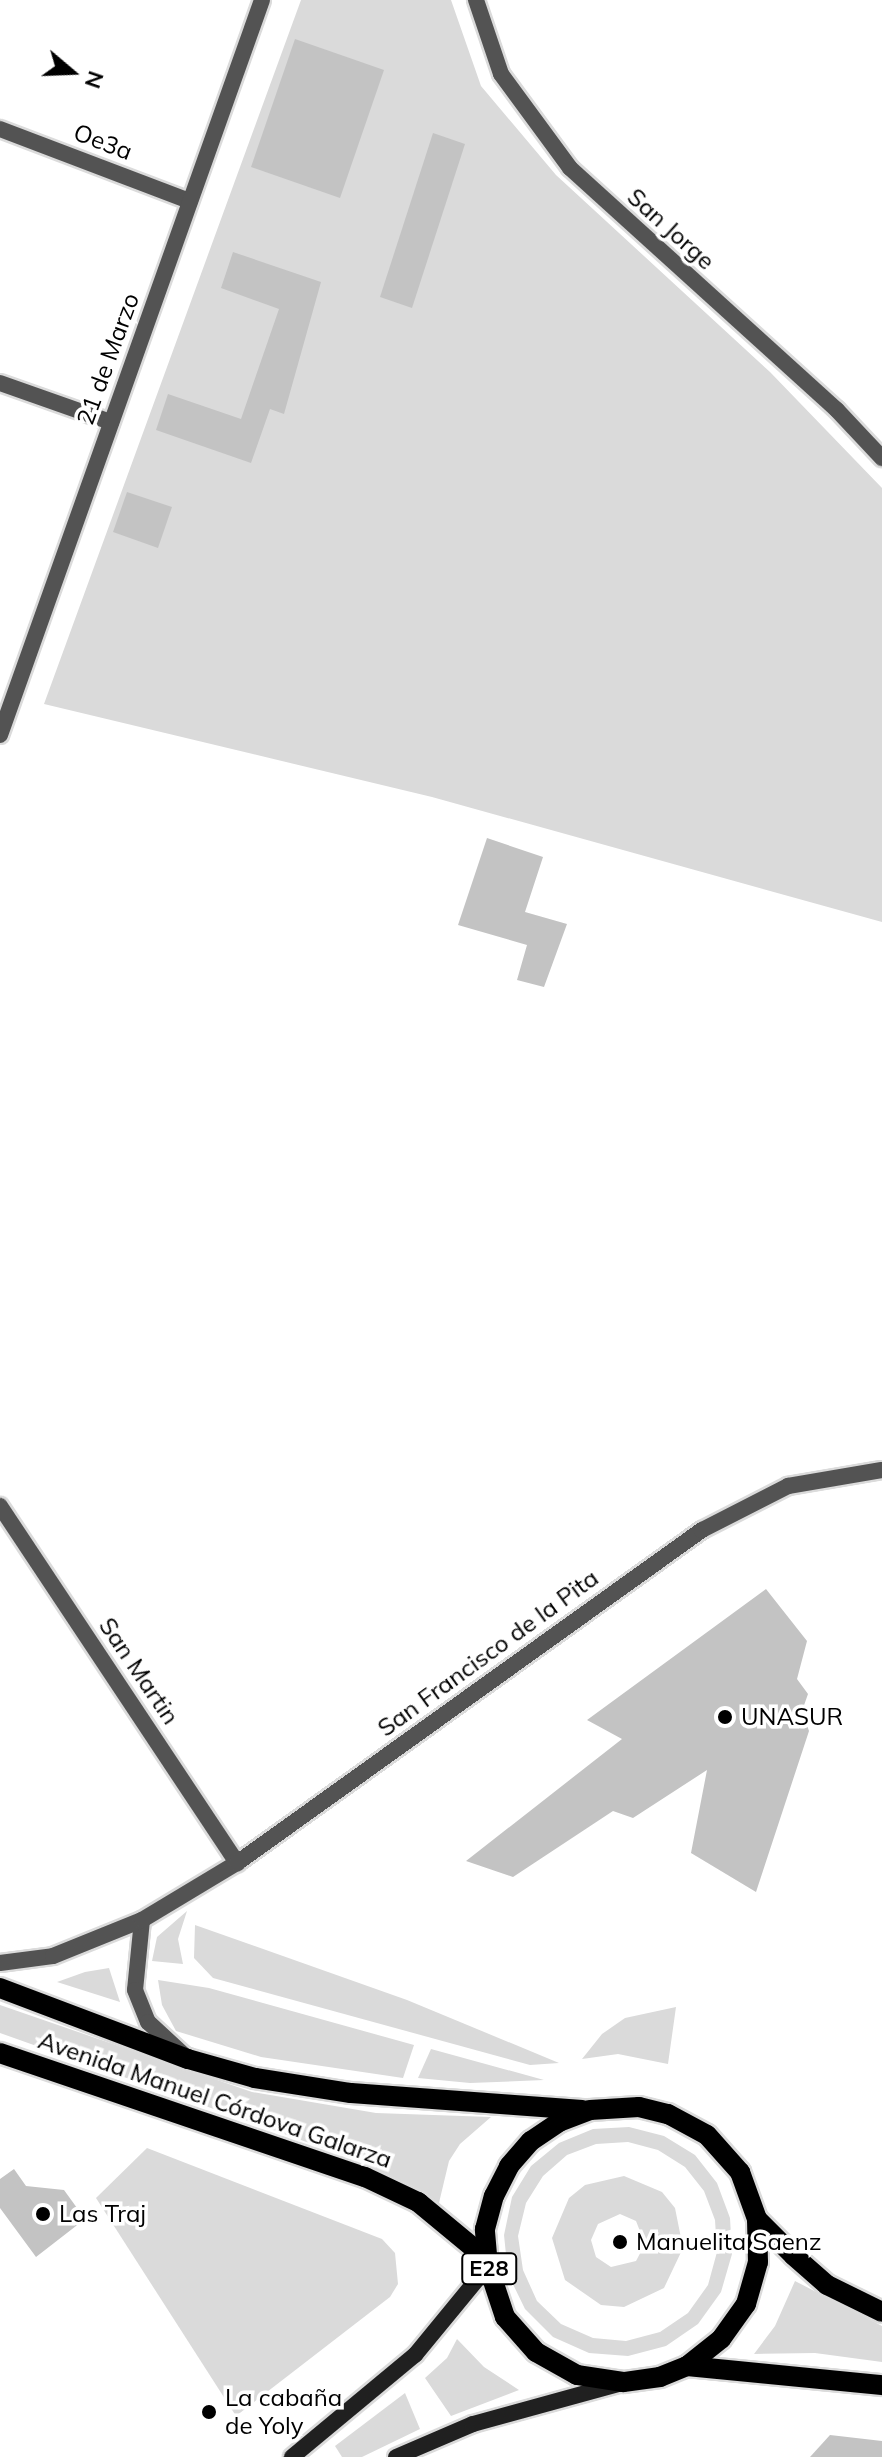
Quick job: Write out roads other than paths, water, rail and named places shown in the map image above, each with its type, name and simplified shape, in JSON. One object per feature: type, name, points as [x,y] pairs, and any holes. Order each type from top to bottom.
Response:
[{"type":"main road","name":"Avenida Manuel Córdova Galarza","points":[[0,1988],[188,2059],[255,2078],[351,2093],[590,2110]]},
{"type":"main road","name":"Avenida Manuel Córdova Galarza","points":[[0,2053],[365,2177],[418,2202],[487,2262]]},
{"type":"main road","name":"E28","points":[[687,2366],[721,2339],[746,2304],[758,2262],[757,2219],[740,2172],[707,2135],[668,2114],[639,2107],[590,2110],[559,2122],[531,2141],[509,2166],[485,2229],[487,2262],[505,2317],[536,2352],[577,2375],[623,2382],[687,2366],[882,2385]]},
{"type":"main road","name":"E28","points":[[757,2219],[827,2285],[882,2312]]},
{"type":"main road","points":[[292,2457],[415,2355],[487,2262]]},
{"type":"main road","points":[[396,2457],[473,2424],[623,2382]]},
{"type":"street","name":"21 de Marzo","points":[[0,735],[262,0]]},
{"type":"street","name":"San Jorge","points":[[476,0],[501,74],[570,168],[837,410],[882,458]]},
{"type":"street","name":"Oe3a","points":[[0,129],[190,201]]},
{"type":"street","points":[[0,383],[111,422]]},
{"type":"street","name":"San Francisco de la Pita","points":[[0,1963],[53,1956],[142,1920],[237,1863],[702,1530],[788,1486],[882,1470]]},
{"type":"street","name":"San Martin","points":[[0,1506],[237,1863]]},
{"type":"street","points":[[142,1920],[135,1990],[148,2022],[188,2059]]},
{"type":"place","name":"UNASUR","points":[[725,1717]]},
{"type":"place","name":"Las Traj","points":[[43,2214]]},
{"type":"place","name":"Manuelita Saenz","points":[[620,2242]]},
{"type":"place","name":"La cabaña de Yoly","points":[[209,2412]]}]
